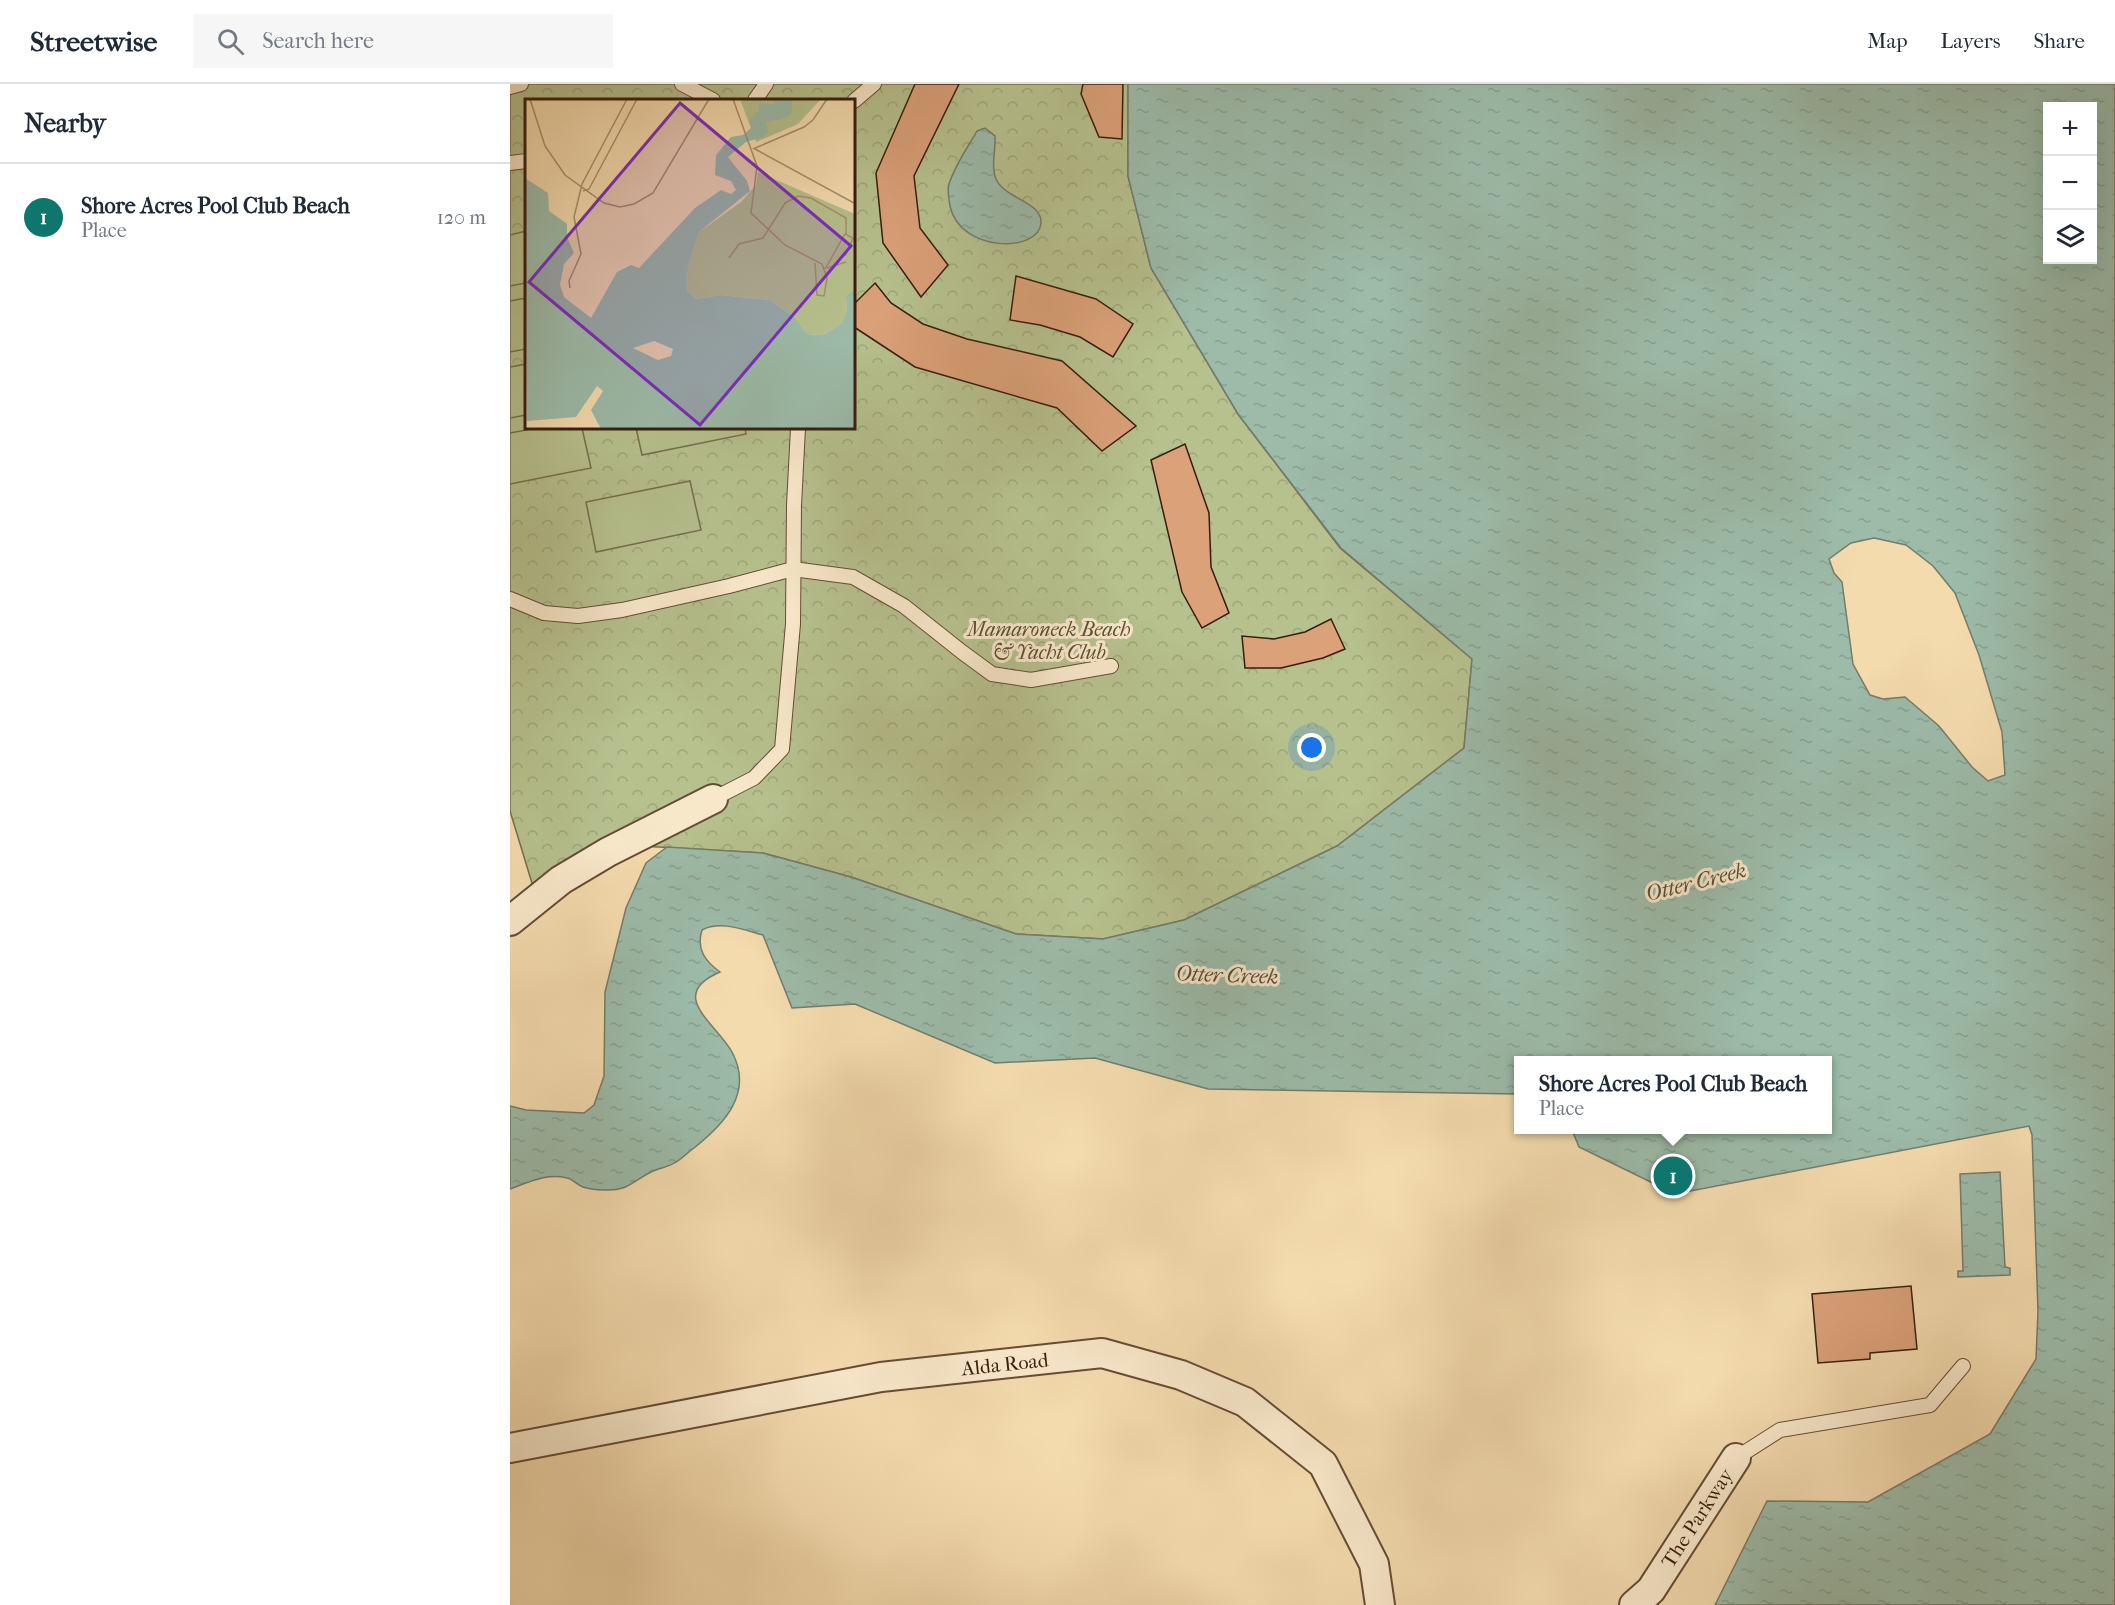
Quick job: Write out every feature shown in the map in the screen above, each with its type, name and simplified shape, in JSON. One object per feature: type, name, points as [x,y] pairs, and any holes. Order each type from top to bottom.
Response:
[{"type":"street","points":[[510,921],[561,880],[608,852],[713,799]]},
{"type":"street","name":"Alda Road","points":[[510,1448],[881,1377],[1102,1353],[1181,1375],[1245,1402],[1323,1464],[1374,1564],[1380,1605]]},
{"type":"street","name":"The Parkway","points":[[1634,1605],[1651,1590],[1736,1458]]},
{"type":"lane","points":[[510,87],[521,84]]},
{"type":"lane","points":[[682,84],[711,99]]},
{"type":"lane","points":[[756,99],[766,84]]},
{"type":"lane","points":[[855,100],[874,84]]},
{"type":"lane","points":[[510,163],[525,161]]},
{"type":"lane","points":[[713,799],[754,778],[782,749],[793,624],[794,505],[798,429]]},
{"type":"lane","points":[[510,599],[544,613],[578,616],[622,610],[793,569],[853,577],[904,606],[992,674],[1031,680],[1111,666]]},
{"type":"lane","points":[[1736,1458],[1780,1430],[1930,1405],[1963,1366]]},
{"type":"green space","name":"Mamaroneck Beach & Yacht Club","points":[[510,84],[1128,84],[1128,176],[1151,268],[1238,414],[1340,548],[1472,659],[1464,748],[1337,846],[1184,920],[1103,939],[1016,934],[851,877],[763,853],[606,844],[535,893],[510,811]]},
{"type":"green space","points":[[525,231],[525,283],[510,286],[510,235]]},
{"type":"green space","points":[[525,298],[525,349],[510,352],[510,301]]},
{"type":"green space","points":[[525,364],[525,415],[510,418],[510,367]]},
{"type":"green space","points":[[532,429],[582,429],[591,468],[510,484],[510,433]]},
{"type":"green space","points":[[636,429],[745,429],[746,434],[642,455]]},
{"type":"green space","points":[[690,481],[701,530],[596,552],[586,502]]},
{"type":"water","name":"Otter Creek","points":[[1128,84],[2115,84],[2115,1605],[1715,1605],[1767,1501],[1868,1502],[1990,1434],[2036,1359],[2038,1311],[2032,1135],[2029,1126],[1675,1194],[1579,1147],[1574,1134],[1832,1134],[1832,1056],[1514,1056],[1514,1094],[1208,1089],[1095,1058],[995,1063],[855,1004],[792,1008],[763,935],[732,927],[716,926],[702,930],[700,943],[706,959],[720,972],[704,981],[697,990],[696,1000],[700,1010],[732,1052],[738,1067],[740,1081],[738,1094],[725,1118],[716,1129],[679,1160],[619,1189],[591,1189],[569,1179],[552,1177],[538,1179],[510,1189],[510,1106],[526,1110],[584,1113],[594,1105],[604,1076],[605,992],[626,908],[646,863],[667,847],[763,853],[851,877],[1016,934],[1103,939],[1184,920],[1337,846],[1464,748],[1472,659],[1341,548],[1238,414],[1151,268],[1128,176]],"holes":[[[1874,538],[1906,545],[1933,566],[1955,593],[1979,655],[2002,732],[2005,775],[1988,781],[1972,767],[1939,726],[1905,697],[1883,699],[1870,695],[1853,664],[1842,582],[1834,573],[1829,559],[1851,543]]]},
{"type":"water","points":[[985,128],[995,136],[994,165],[997,181],[1008,192],[1030,205],[1040,216],[1041,223],[1037,233],[1027,240],[998,243],[983,240],[968,233],[957,221],[950,206],[948,187],[955,170],[977,131]]},
{"type":"water","points":[[2000,1172],[2005,1267],[2010,1268],[2010,1275],[1958,1277],[1958,1271],[1963,1271],[1960,1174]]},
{"type":"building","points":[[915,84],[959,84],[914,176],[920,228],[948,265],[921,297],[883,243],[876,173]]},
{"type":"building","points":[[1083,84],[1123,84],[1122,139],[1099,137],[1081,94]]},
{"type":"building","points":[[1016,276],[1096,299],[1133,324],[1113,357],[1080,337],[1040,325],[1010,320]]},
{"type":"building","points":[[875,283],[891,303],[923,324],[967,339],[1062,361],[1136,426],[1102,451],[1057,408],[915,367],[855,328],[855,303]]},
{"type":"building","points":[[1185,444],[1209,513],[1211,567],[1229,613],[1202,628],[1182,592],[1151,460]]},
{"type":"building","points":[[1331,619],[1345,649],[1323,658],[1281,668],[1245,668],[1242,636],[1274,639],[1305,632]]},
{"type":"building","points":[[1911,1286],[1917,1349],[1870,1353],[1870,1359],[1818,1363],[1812,1294]]},
{"type":"place","name":"Shore Acres Pool Club Beach","points":[[1673,1176]]}]
